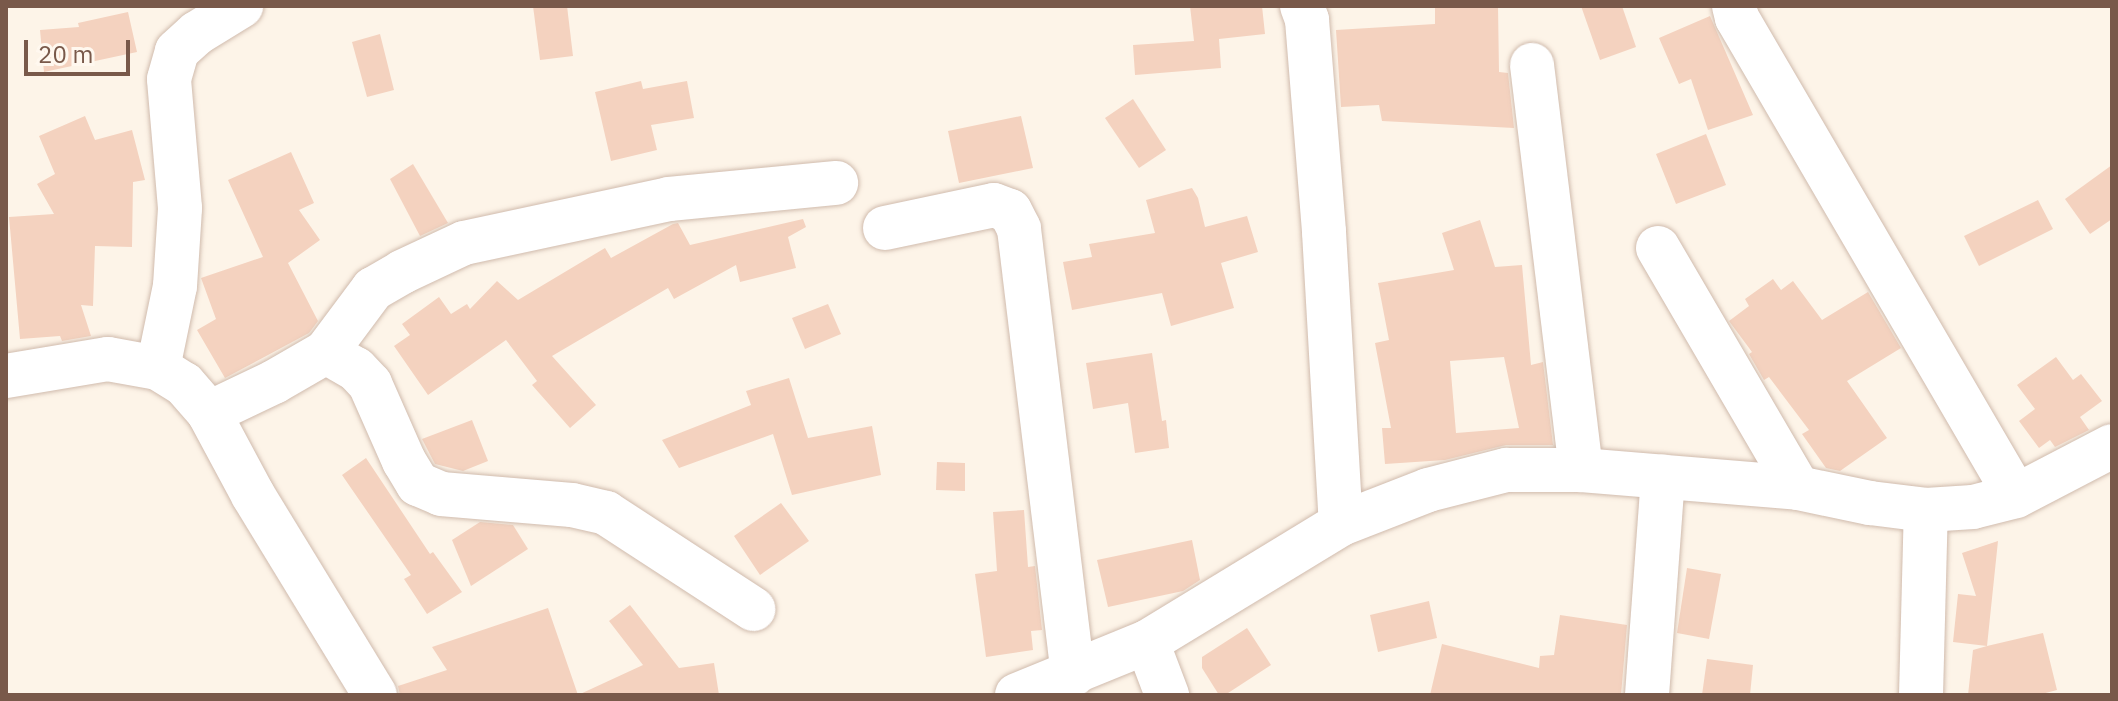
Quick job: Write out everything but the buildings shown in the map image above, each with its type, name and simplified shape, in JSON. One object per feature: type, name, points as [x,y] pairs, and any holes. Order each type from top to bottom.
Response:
[{"type":"street","points":[[158,368],[175,286],[180,208],[169,79],[177,51],[197,33],[241,6]]},
{"type":"street","points":[[1302,6],[1307,20],[1324,232],[1341,524]]},
{"type":"street","points":[[1734,6],[1737,18],[2016,496]]},
{"type":"street","points":[[1532,65],[1581,470]]},
{"type":"street","points":[[209,413],[274,382],[326,352],[373,289],[464,243],[669,199],[836,183]]},
{"type":"street","points":[[885,228],[994,205],[1010,211],[1019,229],[1073,675]]},
{"type":"street","points":[[1658,248],[1798,488]]},
{"type":"street","points":[[326,352],[356,369],[370,384],[404,461],[418,484],[441,494],[572,505],[606,513],[753,609]]},
{"type":"street","points":[[6,376],[108,359],[158,368],[184,384],[209,413],[253,495],[375,695]]},
{"type":"street","points":[[1017,695],[1073,675],[1147,642],[1341,524],[1428,490],[1506,470],[1581,470],[1798,488],[1870,503],[1926,510],[1973,507],[2016,496],[2112,446]]},
{"type":"street","points":[[1647,695],[1663,477]]},
{"type":"street","points":[[1921,695],[1926,510]]},
{"type":"street","points":[[1147,642],[1167,695]]}]
